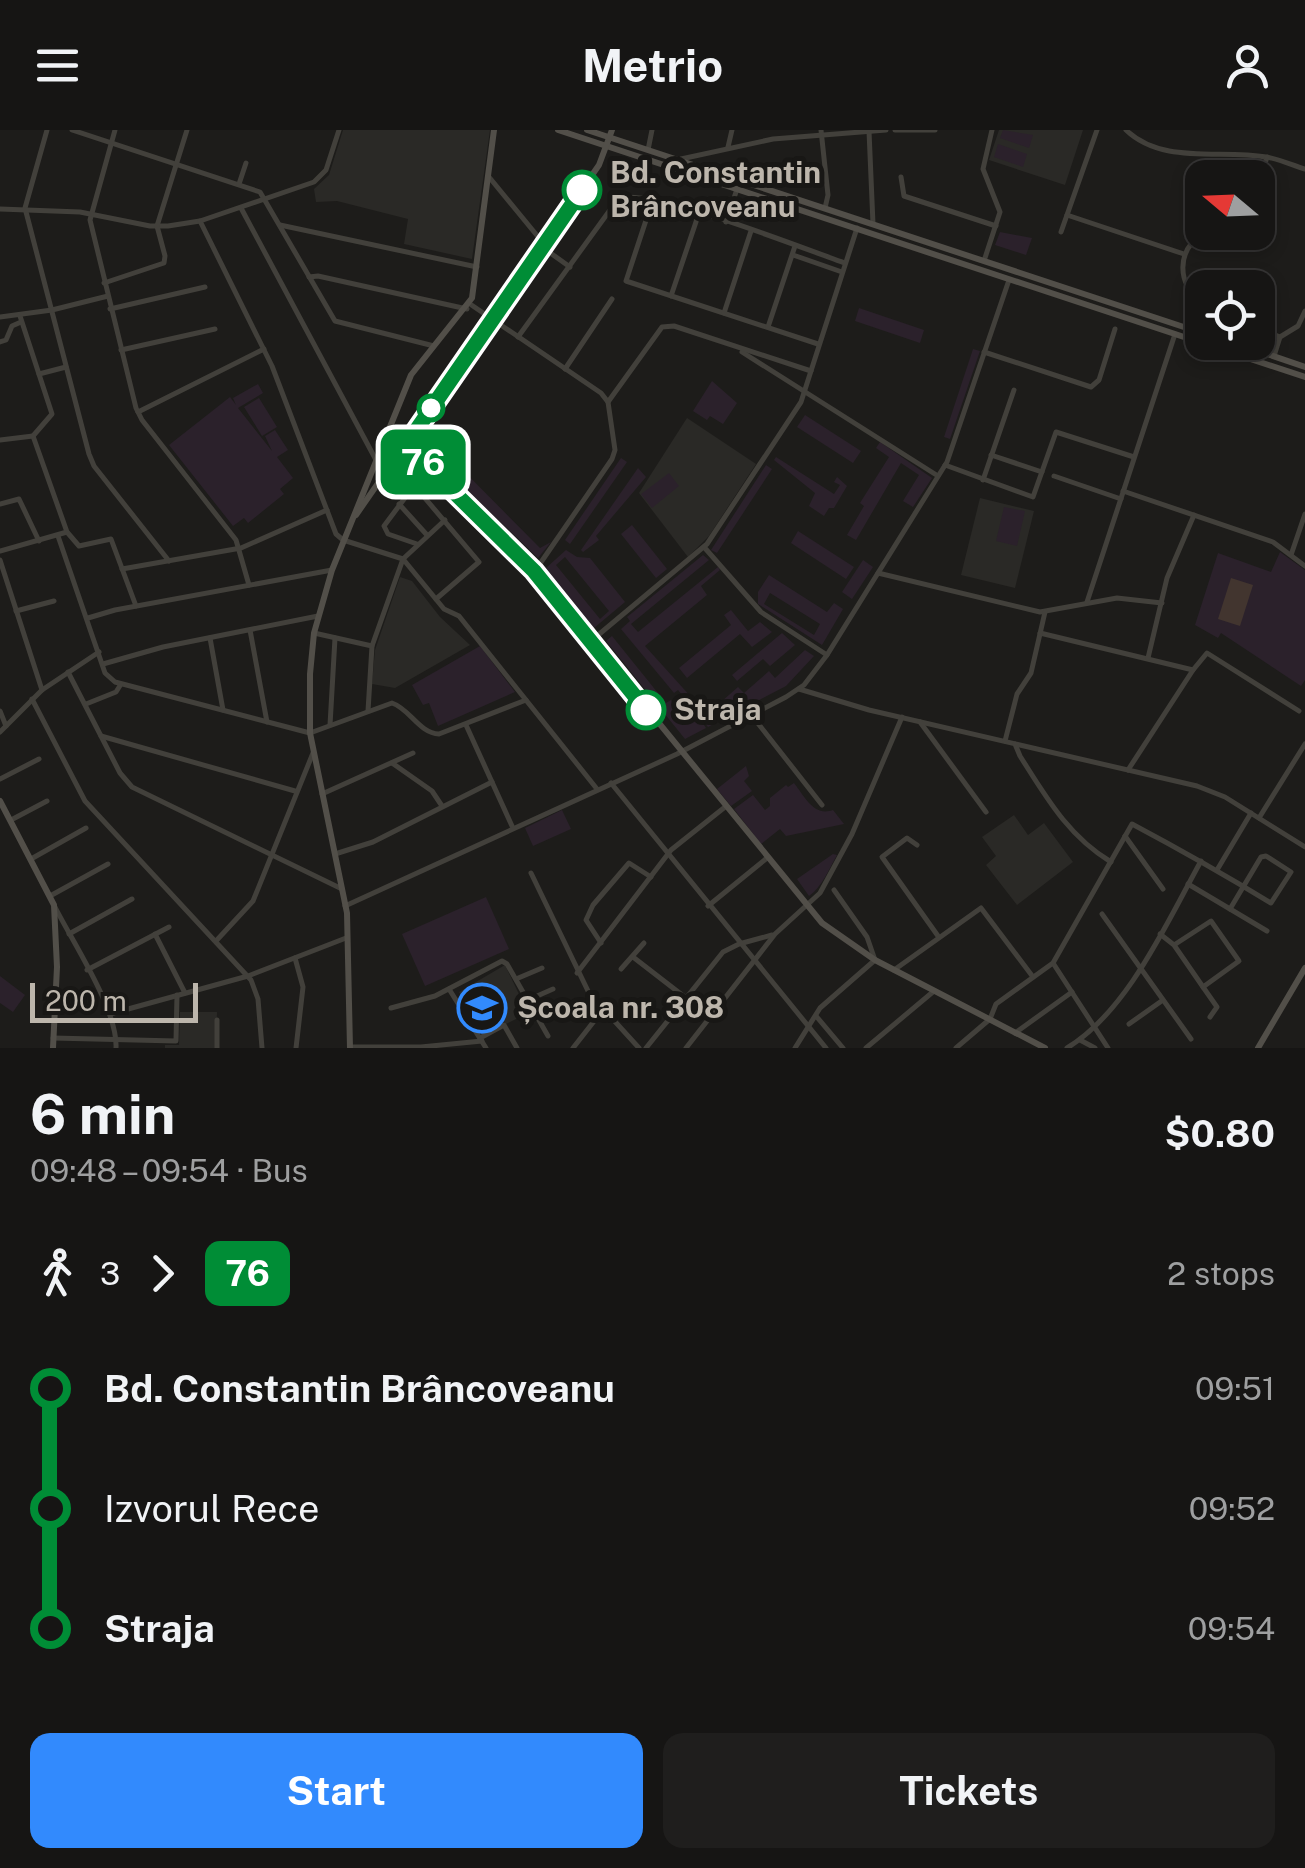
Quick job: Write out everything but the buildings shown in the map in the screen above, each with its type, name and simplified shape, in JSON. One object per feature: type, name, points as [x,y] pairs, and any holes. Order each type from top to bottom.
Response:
[{"type":"street","points":[[47,130],[24,208],[91,460],[168,561]]},
{"type":"street","points":[[72,130],[260,192],[337,322],[434,346]]},
{"type":"street","points":[[115,130],[89,213],[138,412],[241,548],[249,585]]},
{"type":"street","points":[[104,283],[162,265],[165,256],[157,226],[186,130]]},
{"type":"street","points":[[0,208],[89,213],[157,226],[200,221],[308,184],[322,175],[339,130]]},
{"type":"street","points":[[494,130],[477,267],[468,306],[412,373],[343,540],[314,633],[309,698],[313,753],[346,906],[350,1047],[483,1042],[504,1025],[517,1048]]},
{"type":"street","points":[[558,130],[857,228],[1185,328]]},
{"type":"street","points":[[587,130],[611,134],[648,150],[984,261],[1175,334],[1305,377]]},
{"type":"street","points":[[648,150],[652,130]]},
{"type":"street","points":[[728,147],[732,130]]},
{"type":"street","points":[[773,139],[775,130]]},
{"type":"street","points":[[678,160],[728,147],[821,132],[886,130]]},
{"type":"street","points":[[895,130],[935,130]]},
{"type":"street","points":[[1062,232],[1097,130]]},
{"type":"street","points":[[1126,130],[1140,142],[1158,148],[1267,157],[1305,169]]},
{"type":"street","points":[[869,131],[873,224]]},
{"type":"street","points":[[984,261],[1000,212],[982,164],[989,131]]},
{"type":"street","points":[[821,132],[828,195],[825,208]]},
{"type":"street","points":[[350,524],[599,165],[611,134]]},
{"type":"street","points":[[239,184],[246,163]]},
{"type":"street","points":[[488,176],[543,246],[570,267]]},
{"type":"street","points":[[901,176],[904,196],[996,226]]},
{"type":"street","points":[[726,222],[737,189]]},
{"type":"street","points":[[518,337],[624,196],[653,199],[845,263]]},
{"type":"street","points":[[653,199],[626,281],[818,344]]},
{"type":"street","points":[[241,208],[376,460]]},
{"type":"street","points":[[672,296],[699,213]]},
{"type":"street","points":[[1067,215],[1184,254]]},
{"type":"street","points":[[200,221],[264,350],[336,534],[343,540],[402,559],[446,610],[459,616],[597,790]]},
{"type":"street","points":[[280,225],[477,267]]},
{"type":"street","points":[[591,641],[704,547],[806,392],[857,228]]},
{"type":"street","points":[[724,313],[751,231]]},
{"type":"street","points":[[768,328],[795,246]]},
{"type":"street","points":[[1185,283],[1186,250]]},
{"type":"street","points":[[792,255],[842,272]]},
{"type":"street","points":[[346,906],[680,752],[800,689],[826,655],[945,465],[1011,274]]},
{"type":"street","points":[[309,277],[468,306],[565,368],[608,402],[614,456],[534,571]]},
{"type":"street","points":[[110,308],[204,288]]},
{"type":"street","points":[[0,317],[21,318],[108,296]]},
{"type":"street","points":[[565,368],[612,300]]},
{"type":"street","points":[[1275,353],[1280,337],[1298,326],[1305,310]]},
{"type":"street","points":[[0,342],[8,338],[12,326],[21,318]]},
{"type":"street","points":[[0,440],[33,436],[52,416],[21,318]]},
{"type":"street","points":[[608,402],[666,326],[810,372]]},
{"type":"street","points":[[121,350],[215,329]]},
{"type":"street","points":[[984,352],[1094,386],[1115,329]]},
{"type":"street","points":[[1087,602],[1175,334]]},
{"type":"street","points":[[1275,335],[1280,337]]},
{"type":"street","points":[[734,347],[938,476]]},
{"type":"street","points":[[138,412],[264,350]]},
{"type":"street","points":[[1275,356],[1305,367]]},
{"type":"street","points":[[40,374],[66,367]]},
{"type":"street","points":[[983,480],[1014,390]]},
{"type":"street","points":[[389,429],[534,571],[806,908],[834,934],[875,960],[1043,1047]]},
{"type":"street","points":[[945,465],[1034,497],[1056,432],[1134,457]]},
{"type":"street","points":[[33,436],[67,532],[79,546],[109,538],[136,606]]},
{"type":"street","points":[[991,455],[1042,472]]},
{"type":"street","points":[[417,544],[384,530],[384,524],[428,467]]},
{"type":"street","points":[[1054,476],[1120,500]]},
{"type":"street","points":[[414,484],[480,562],[436,599]]},
{"type":"street","points":[[1123,491],[1273,542],[1305,566]]},
{"type":"street","points":[[0,504],[19,499],[38,541]]},
{"type":"street","points":[[399,504],[427,535]]},
{"type":"street","points":[[122,570],[241,548],[326,510]]},
{"type":"street","points":[[1291,556],[1305,514]]},
{"type":"street","points":[[1148,658],[1177,550],[1194,515]]},
{"type":"street","points":[[368,711],[372,646],[402,559],[445,520]]},
{"type":"street","points":[[0,552],[67,532]]},
{"type":"street","points":[[58,536],[103,664],[110,679],[121,684],[310,734],[392,703],[428,732],[438,734],[526,700]]},
{"type":"street","points":[[704,547],[761,612],[826,655]]},
{"type":"street","points":[[0,560],[42,690]]},
{"type":"street","points":[[88,618],[332,570]]},
{"type":"street","points":[[878,572],[1045,612],[1123,597],[1162,603]]},
{"type":"street","points":[[16,611],[54,601]]},
{"type":"street","points":[[1004,741],[1016,694],[1029,678],[1045,612]]},
{"type":"street","points":[[103,664],[318,616]]},
{"type":"street","points":[[250,630],[267,722]]},
{"type":"street","points":[[314,633],[372,646]]},
{"type":"street","points":[[1040,633],[1192,670]]},
{"type":"street","points":[[210,638],[223,710]]},
{"type":"street","points":[[330,726],[335,638]]},
{"type":"street","points":[[0,732],[42,690],[99,652]]},
{"type":"street","points":[[1128,770],[1204,654],[1210,654],[1299,711]]},
{"type":"street","points":[[68,672],[120,773],[136,790],[342,889]]},
{"type":"street","points":[[85,705],[116,692],[121,684]]},
{"type":"street","points":[[800,689],[818,697],[1204,788],[1305,847]]},
{"type":"street","points":[[32,700],[85,801],[248,976],[258,999],[262,1048]]},
{"type":"street","points":[[0,711],[6,726]]},
{"type":"street","points":[[752,716],[822,805]]},
{"type":"street","points":[[686,1048],[775,934],[820,893],[848,844],[902,717]]},
{"type":"street","points":[[920,721],[986,812]]},
{"type":"street","points":[[466,724],[513,828]]},
{"type":"street","points":[[101,736],[296,791]]},
{"type":"street","points":[[1015,744],[1063,822],[1111,862]]},
{"type":"street","points":[[1259,818],[1305,744]]},
{"type":"street","points":[[216,942],[251,906],[313,753]]},
{"type":"street","points":[[322,794],[413,754]]},
{"type":"street","points":[[0,779],[39,759]]},
{"type":"street","points":[[392,763],[432,790],[442,806]]},
{"type":"street","points":[[335,854],[373,842],[492,782]]},
{"type":"street","points":[[611,783],[826,1048]]},
{"type":"street","points":[[0,801],[110,1014],[117,1044]]},
{"type":"street","points":[[11,820],[47,801]]},
{"type":"street","points":[[577,973],[668,856],[725,807]]},
{"type":"street","points":[[1216,870],[1251,812]]},
{"type":"street","points":[[956,1048],[990,1020],[996,1004],[1053,963],[1132,824],[1201,861],[1216,870],[1244,886],[1273,903],[1291,872],[1263,856],[1244,886],[1230,909]]},
{"type":"street","points":[[31,859],[86,828]]},
{"type":"street","points":[[1125,836],[1163,889]]},
{"type":"street","points":[[918,845],[908,838],[882,859],[938,936]]},
{"type":"street","points":[[708,906],[766,858]]},
{"type":"street","points":[[1067,1048],[1095,1027],[1140,968],[1201,861]]},
{"type":"street","points":[[601,943],[585,918],[593,906],[632,863],[652,878]]},
{"type":"street","points":[[50,896],[108,864]]},
{"type":"street","points":[[530,873],[577,973],[602,1011],[643,1048],[720,955],[739,944],[775,934]]},
{"type":"street","points":[[1188,884],[1267,931]]},
{"type":"street","points":[[834,890],[862,929],[875,960]]},
{"type":"street","points":[[68,934],[132,899]]},
{"type":"street","points":[[53,1048],[54,905]]},
{"type":"street","points":[[894,970],[981,908],[1033,977]]},
{"type":"street","points":[[1102,914],[1191,1039]]},
{"type":"street","points":[[1174,946],[1211,921],[1239,961],[1203,987]]},
{"type":"street","points":[[88,970],[169,927]]},
{"type":"street","points":[[53,1038],[117,1044],[176,1042],[181,994],[156,934]]},
{"type":"street","points":[[1160,934],[1174,946],[1217,1007],[1210,1017]]},
{"type":"street","points":[[110,1014],[248,976],[349,937]]},
{"type":"street","points":[[620,969],[644,943]]},
{"type":"street","points":[[633,957],[686,998]]},
{"type":"street","points":[[295,958],[303,988],[296,1048]]},
{"type":"street","points":[[794,1048],[822,1006],[875,960]]},
{"type":"street","points":[[391,1008],[421,1002],[502,961],[548,1036]]},
{"type":"street","points":[[1053,963],[1108,1048]]},
{"type":"street","points":[[516,980],[542,968]]},
{"type":"street","points":[[1258,1048],[1305,968]]},
{"type":"street","points":[[450,989],[483,1042]]},
{"type":"street","points":[[527,1000],[552,989]]},
{"type":"street","points":[[866,1048],[934,991]]},
{"type":"street","points":[[1015,1032],[1072,992]]},
{"type":"street","points":[[1129,1024],[1163,1000]]},
{"type":"street","points":[[573,1048],[602,1011]]},
{"type":"street","points":[[816,1016],[843,1048]]},
{"type":"street","points":[[217,1048],[218,1020]]},
{"type":"street","points":[[1080,1040],[1094,1048]]},
{"type":"shaded area","points":[[343,130],[490,130],[472,259],[404,244],[408,219],[337,201],[316,202],[314,189],[329,175]]},
{"type":"shaded area","points":[[999,130],[1083,130],[1065,185],[989,160]]},
{"type":"shaded area","points":[[1003,130],[1033,135],[1029,148],[1000,138]]},
{"type":"shaded area","points":[[998,144],[1027,154],[1023,167],[994,157]]},
{"type":"shaded area","points":[[1000,232],[1032,238],[1026,255],[995,245]]},
{"type":"shaded area","points":[[859,308],[924,330],[920,343],[855,321]]},
{"type":"shaded area","points":[[973,349],[980,351],[950,439],[944,437]]},
{"type":"shaded area","points":[[712,381],[737,403],[723,424],[693,411]]},
{"type":"shaded area","points":[[258,384],[263,393],[238,408],[272,451],[265,436],[275,430],[288,450],[277,457],[293,478],[280,489],[284,494],[248,523],[244,518],[233,526],[169,445],[230,397],[236,405],[233,398]]},
{"type":"shaded area","points":[[259,398],[277,427],[262,436],[244,407]]},
{"type":"shaded area","points":[[805,415],[861,451],[853,463],[797,427]]},
{"type":"shaded area","points":[[687,418],[756,464],[709,536],[688,557],[639,493]]},
{"type":"shaded area","points":[[880,442],[932,478],[913,507],[903,501],[919,475],[901,463],[856,540],[847,535],[864,506],[860,503],[889,457],[876,448]]},
{"type":"shaded area","points":[[445,452],[540,548],[551,542],[538,558],[437,461]]},
{"type":"shaded area","points":[[776,457],[834,494],[840,485],[834,482],[837,477],[847,486],[834,508],[829,508],[824,516],[809,506],[815,493],[774,460]]},
{"type":"shaded area","points":[[621,458],[627,462],[570,544],[565,540]]},
{"type":"shaded area","points":[[766,465],[772,469],[717,553],[711,550]]},
{"type":"shaded area","points":[[638,468],[646,477],[596,536],[599,540],[583,552],[581,550]]},
{"type":"shaded area","points":[[669,473],[679,486],[652,508],[641,494]]},
{"type":"shaded area","points":[[980,498],[1034,511],[1015,588],[961,575]]},
{"type":"shaded area","points":[[1004,507],[1025,511],[1017,546],[996,541]]},
{"type":"shaded area","points":[[632,525],[667,569],[656,578],[621,534]]},
{"type":"shaded area","points":[[798,531],[854,567],[846,579],[791,543]]},
{"type":"shaded area","points":[[566,550],[577,557],[590,558],[625,602],[594,628],[546,568]],"holes":[[[565,557],[609,611],[600,619],[556,565]]]},
{"type":"shaded area","points":[[1280,552],[1305,570],[1305,680],[1301,686],[1221,633],[1218,638],[1195,625],[1218,553],[1271,572]]},
{"type":"shaded area","points":[[703,555],[709,560],[631,624],[638,632],[718,567],[720,570],[701,586],[707,595],[645,646],[692,698],[704,699],[713,709],[738,687],[744,693],[769,671],[775,678],[805,650],[814,656],[786,686],[708,727],[621,629],[630,621],[627,617]]},
{"type":"shaded area","points":[[863,560],[873,567],[852,599],[842,592]]},
{"type":"shaded area","points":[[769,575],[827,612],[834,603],[843,609],[822,645],[758,604],[758,592]],"holes":[[[770,593],[820,624],[814,635],[764,604]]]},
{"type":"shaded area","points":[[400,577],[412,581],[440,617],[470,645],[395,688],[372,684],[375,650]]},
{"type":"shaded area","points":[[1231,578],[1253,585],[1240,626],[1218,619]]},
{"type":"shaded area","points":[[731,610],[748,631],[760,622],[772,632],[752,647],[740,634],[687,678],[679,668],[731,625],[724,615]]},
{"type":"shaded area","points":[[782,633],[795,645],[770,666],[763,659],[737,681],[732,675]]},
{"type":"shaded area","points":[[612,636],[666,703],[671,700],[689,723],[698,716],[706,728],[685,739],[606,641]]},
{"type":"shaded area","points":[[480,646],[515,692],[438,726],[429,703],[423,705],[412,685]]},
{"type":"shaded area","points":[[746,766],[749,776],[744,781],[752,791],[731,806],[717,789]]},
{"type":"shaded area","points":[[794,783],[810,804],[820,811],[833,810],[844,824],[786,836],[780,829],[761,844],[734,809],[753,795],[765,810],[770,806],[770,798]]},
{"type":"shaded area","points":[[562,810],[571,829],[533,846],[525,828]]},
{"type":"shaded area","points":[[1014,815],[1028,835],[1044,823],[1073,862],[1017,905],[986,865],[996,856],[982,837]]},
{"type":"shaded area","points":[[837,855],[825,877],[809,896],[797,879]]},
{"type":"shaded area","points":[[486,897],[509,949],[425,986],[402,934]]},
{"type":"shaded area","name":"Școala nr. 308","points":[[505,965],[528,1013],[485,1033],[459,992]]},
{"type":"shaded area","points":[[0,976],[25,995],[13,1012],[0,1003]]},
{"type":"shaded area","points":[[180,1012],[217,1012],[216,1048],[165,1048],[179,1045]]},
{"type":"bus line","name":"76","points":[[582,190],[406,445],[534,571],[646,710]]},
{"type":"place","name":"Bd. Constantin Brâncoveanu","points":[[582,190]]},
{"type":"place","name":"Straja","points":[[646,710]]},
{"type":"place","name":"Școala nr. 308","points":[[482,1008]]}]
